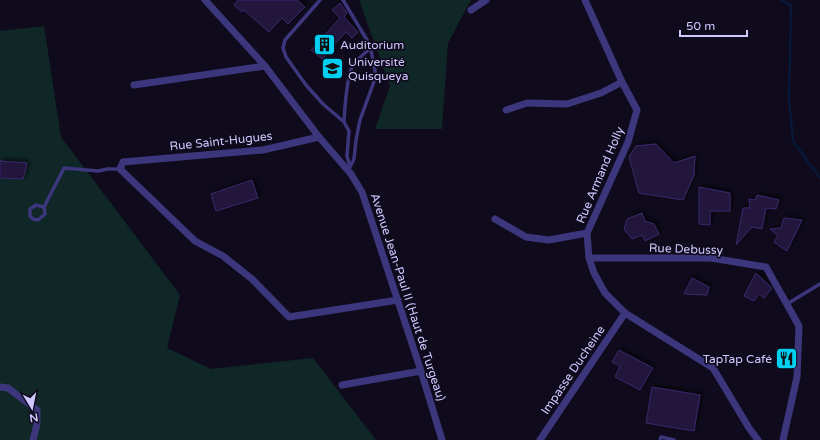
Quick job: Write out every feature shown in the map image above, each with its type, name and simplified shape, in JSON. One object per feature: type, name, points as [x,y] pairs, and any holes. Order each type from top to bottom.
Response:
[{"type":"street","name":"Avenue Jean-Paul II (Haut de Turgeau)","points":[[205,0],[265,66],[319,137],[351,174],[362,192],[421,370],[442,440]]},
{"type":"street","points":[[471,10],[486,0]]},
{"type":"street","name":"Rue Armand Holly","points":[[585,0],[622,82],[637,110],[628,142],[588,234],[590,258],[594,273],[605,293],[625,313],[713,368],[749,428],[758,440]]},
{"type":"street","points":[[134,85],[265,66]]},
{"type":"street","points":[[506,110],[527,103],[566,104],[601,93],[622,82]]},
{"type":"street","name":"Rue Saint-Hugues","points":[[120,170],[124,162],[263,150],[319,137]]},
{"type":"street","points":[[120,170],[195,241],[223,256],[252,279],[289,317],[398,300]]},
{"type":"street","points":[[495,219],[526,237],[550,240],[588,234]]},
{"type":"street","name":"Rue Debussy","points":[[590,258],[710,258],[766,267],[799,326],[797,377],[783,440]]},
{"type":"street","name":"Impasse Ducheine","points":[[540,440],[625,313]]},
{"type":"street","points":[[342,385],[421,370]]},
{"type":"street","points":[[0,387],[8,388],[37,410],[37,424],[33,440]]},
{"type":"lane","points":[[320,0],[285,40],[283,48],[286,57],[306,85],[323,104],[344,122],[349,130],[347,156],[351,174]]},
{"type":"lane","points":[[343,0],[371,48],[376,76],[360,120],[354,159],[350,167]]},
{"type":"lane","points":[[344,122],[346,97],[353,65],[371,48]]},
{"type":"lane","points":[[44,206],[36,205],[30,209],[30,216],[33,219],[38,220],[45,214],[44,206],[64,168],[98,171],[108,169],[120,170]]},
{"type":"lane","points":[[787,304],[820,284]]},
{"type":"lane","points":[[660,440],[661,437],[674,440]]},
{"type":"green space","points":[[359,0],[471,0],[448,43],[442,129],[375,129],[390,86]]},
{"type":"green space","points":[[44,26],[61,137],[180,295],[167,348],[211,369],[313,358],[376,440],[0,440],[0,31]]},
{"type":"building","points":[[238,0],[297,0],[305,7],[288,24],[282,18],[269,32],[244,10],[242,12],[234,5]]},
{"type":"building","points":[[340,3],[347,13],[344,17],[358,32],[352,38],[346,32],[322,59],[311,50],[340,18],[332,10]]},
{"type":"building","points":[[656,144],[674,163],[695,156],[694,175],[683,200],[639,193],[629,157],[636,146]]},
{"type":"building","points":[[0,161],[27,163],[23,179],[0,178]]},
{"type":"building","points":[[252,180],[258,198],[216,211],[211,194]]},
{"type":"building","points":[[699,187],[730,193],[730,211],[710,211],[710,225],[699,224]]},
{"type":"building","points":[[757,195],[779,200],[776,209],[766,208],[762,229],[752,227],[736,245],[743,208],[750,208],[749,199],[755,200]]},
{"type":"building","points":[[642,213],[645,221],[654,224],[659,234],[645,241],[642,235],[632,239],[624,229],[627,219]]},
{"type":"building","points":[[784,218],[802,220],[787,251],[774,242],[778,236],[770,229],[781,228]]},
{"type":"building","points":[[756,273],[772,288],[764,298],[759,294],[754,301],[744,296]]},
{"type":"building","points":[[692,278],[709,287],[707,295],[684,294]]},
{"type":"building","points":[[619,350],[653,368],[640,390],[615,377],[620,366],[612,362]]},
{"type":"building","points":[[652,387],[700,395],[694,431],[646,423]]},
{"type":"waterway","points":[[781,0],[791,5],[789,101],[793,141],[820,178]]},
{"type":"place","name":"Auditorium","points":[[325,45]]},
{"type":"place","name":"Université Quisqueya","points":[[332,69]]},
{"type":"place","name":"TapTap Café","points":[[787,359]]}]
